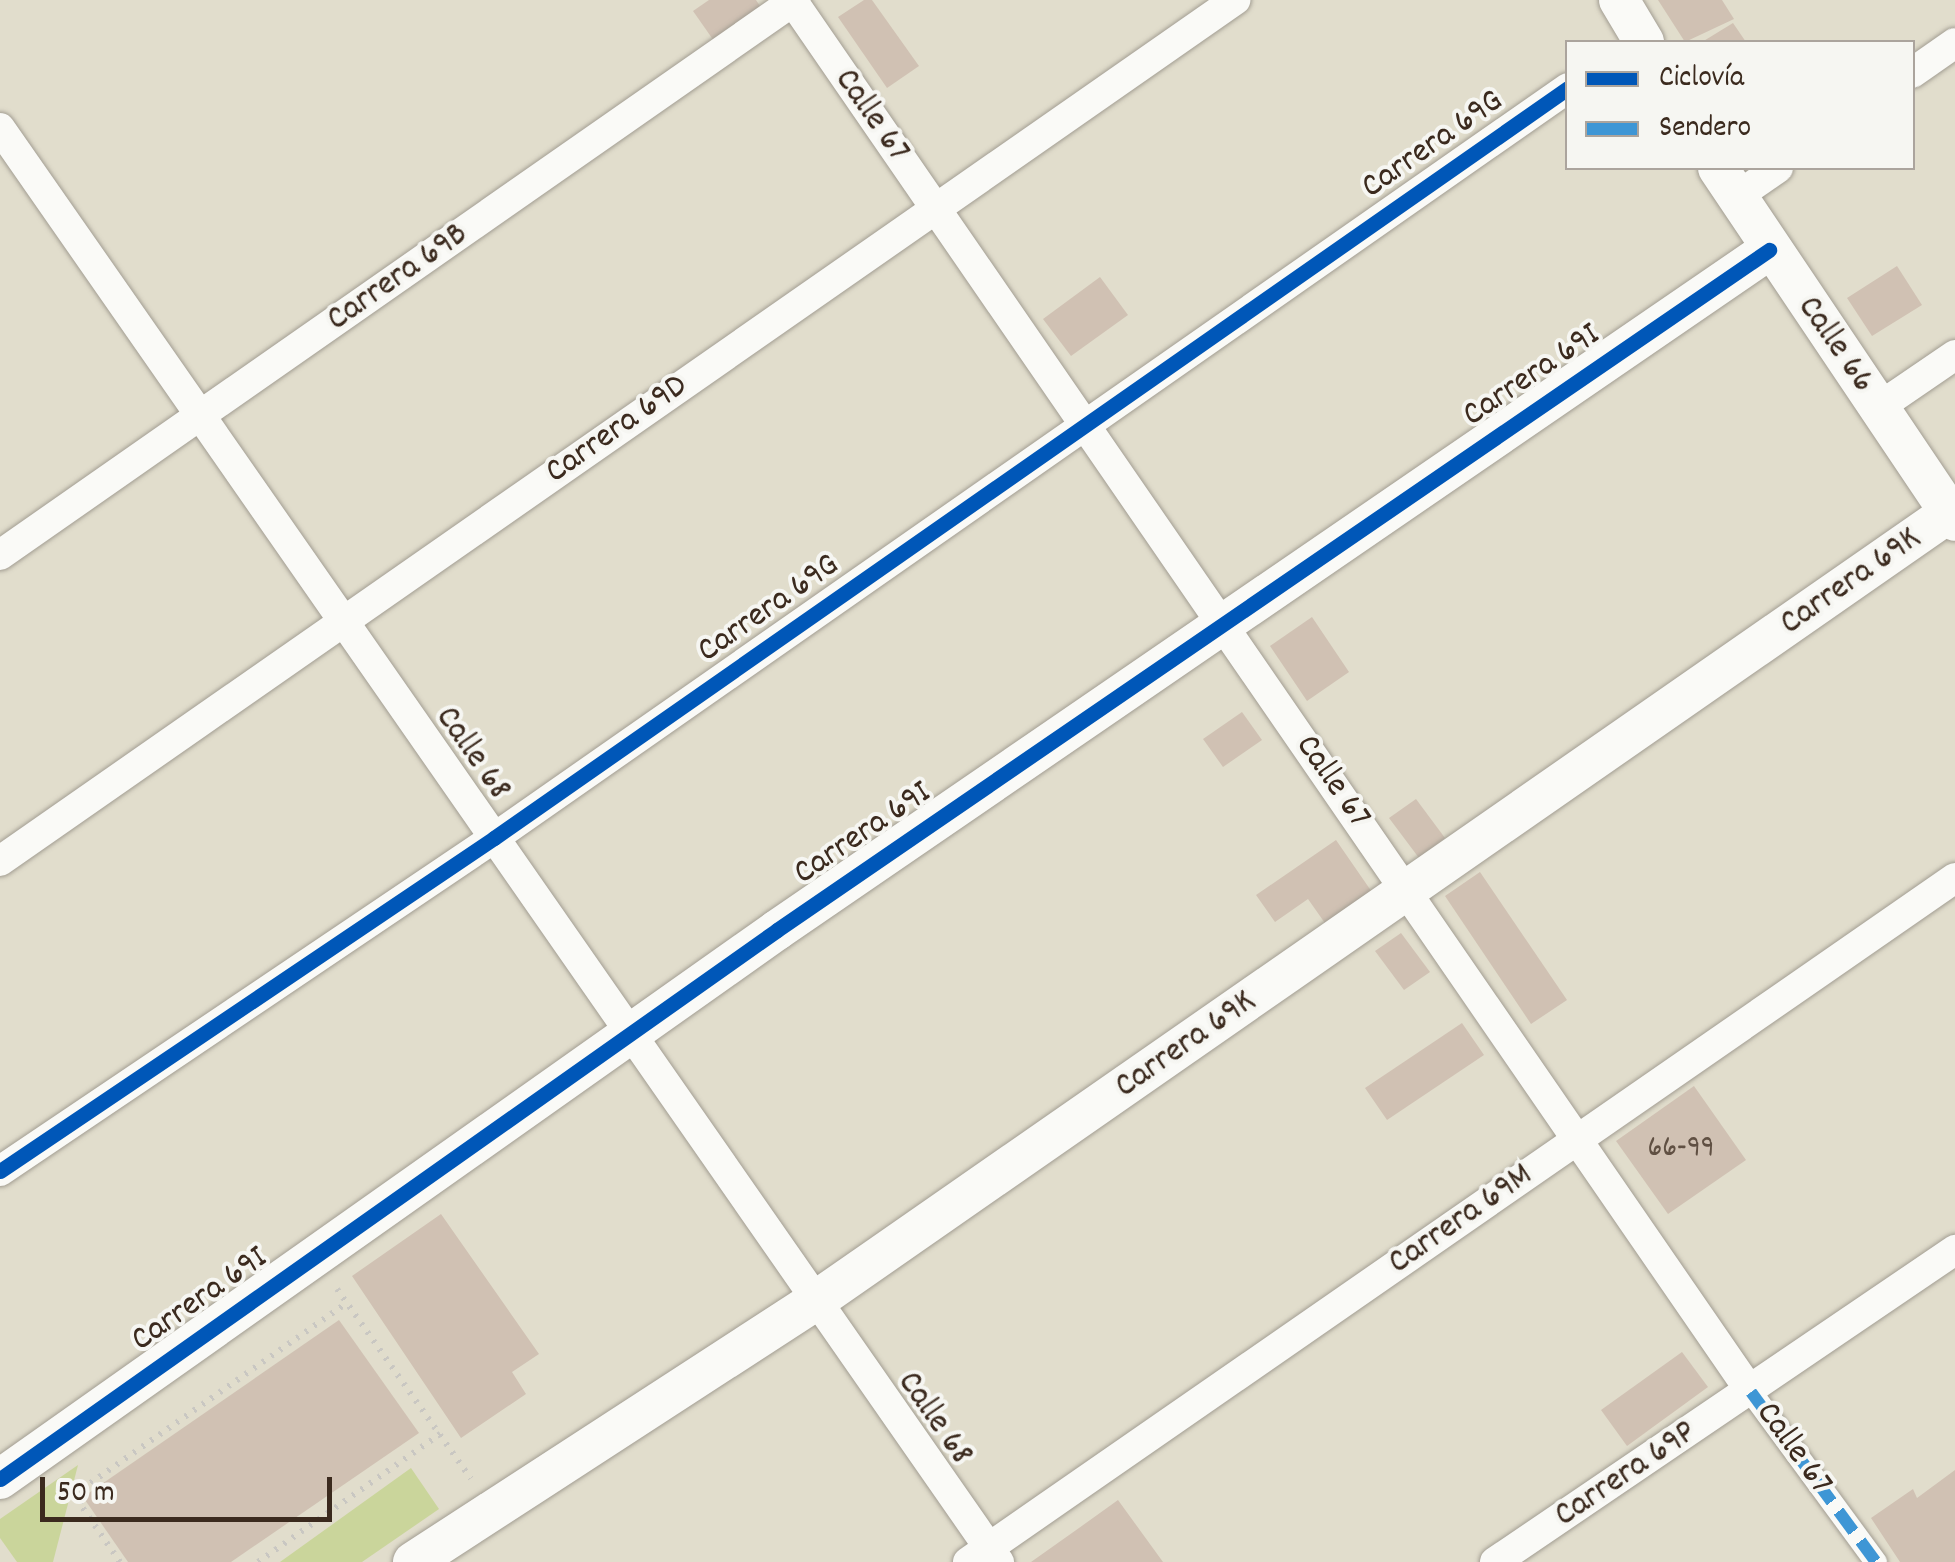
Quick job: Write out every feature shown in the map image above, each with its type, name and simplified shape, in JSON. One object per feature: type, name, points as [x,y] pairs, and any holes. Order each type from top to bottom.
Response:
[{"type":"street","name":"Calle 67","points":[[793,0],[1751,1392],[1876,1562]]},
{"type":"street","name":"Carrera 69B","points":[[0,555],[793,0]]},
{"type":"street","name":"Carrera 69D","points":[[0,861],[1236,0]]},
{"type":"street","points":[[1620,0],[1639,40]]},
{"type":"street","points":[[1915,71],[1955,42]]},
{"type":"street","name":"Carrera 69G","points":[[0,1171],[494,838],[1565,90]]},
{"type":"street","name":"Calle 68","points":[[0,128],[204,414],[342,623],[630,1034],[985,1557]]},
{"type":"street","points":[[1727,182],[1771,170]]},
{"type":"street","name":"Calle 66","points":[[1727,182],[1769,250],[1952,517]]},
{"type":"street","name":"Carrera 69I","points":[[0,1479],[630,1034],[1769,250]]},
{"type":"street","points":[[1879,407],[1955,355]]},
{"type":"street","name":"Carrera 69K","points":[[412,1562],[814,1302],[1952,517]]},
{"type":"street","name":"Carrera 69M","points":[[985,1557],[1955,878]]},
{"type":"street","name":"Carrera 69P","points":[[1494,1562],[1751,1392],[1955,1250]]},
{"type":"path","points":[[336,1287],[475,1484]]},
{"type":"path","points":[[117,1559],[80,1504],[82,1488],[347,1303]]},
{"type":"path","points":[[258,1562],[440,1434]]},
{"type":"green space","points":[[78,1465],[53,1562],[17,1562],[0,1538],[0,1519]]},
{"type":"green space","points":[[411,1468],[439,1509],[362,1562],[280,1562]]},
{"type":"building","points":[[709,0],[756,0],[760,6],[714,41],[693,11]]},
{"type":"building","points":[[864,0],[872,0],[919,66],[887,88],[838,17]]},
{"type":"building","points":[[1658,0],[1722,0],[1734,19],[1684,40]]},
{"type":"building","points":[[1733,23],[1745,40],[1705,40]]},
{"type":"building","points":[[1897,266],[1922,305],[1872,336],[1847,298]]},
{"type":"building","points":[[1100,277],[1128,315],[1071,356],[1043,319]]},
{"type":"building","points":[[1312,617],[1349,672],[1307,701],[1270,646]]},
{"type":"building","points":[[1242,712],[1262,740],[1223,767],[1203,739]]},
{"type":"building","points":[[1416,799],[1445,838],[1419,858],[1389,818]]},
{"type":"building","points":[[1336,840],[1374,895],[1327,926],[1308,899],[1275,922],[1256,895]]},
{"type":"building","points":[[1480,872],[1567,1000],[1531,1024],[1445,896]]},
{"type":"building","points":[[1401,933],[1430,972],[1404,990],[1375,951]]},
{"type":"building","points":[[1462,1023],[1484,1055],[1387,1120],[1365,1088]]},
{"type":"building","points":[[1694,1086],[1746,1160],[1668,1214],[1616,1141]]},
{"type":"building","points":[[441,1214],[539,1354],[512,1372],[526,1394],[461,1438],[352,1276]]},
{"type":"building","points":[[339,1320],[419,1433],[231,1562],[128,1562],[83,1497]]},
{"type":"building","points":[[1682,1352],[1708,1387],[1627,1446],[1601,1410]]},
{"type":"building","points":[[1955,1470],[1955,1562],[1900,1562],[1871,1518],[1913,1489],[1917,1498]]},
{"type":"building","points":[[1118,1500],[1163,1562],[1031,1562],[1079,1528]]},
{"type":"marked path","points":[[1751,1392],[1876,1562]]},
{"type":"cycle path","points":[[0,1171],[494,838],[1565,90]]},
{"type":"cycle path","points":[[0,1479],[777,930],[1769,250]]}]
